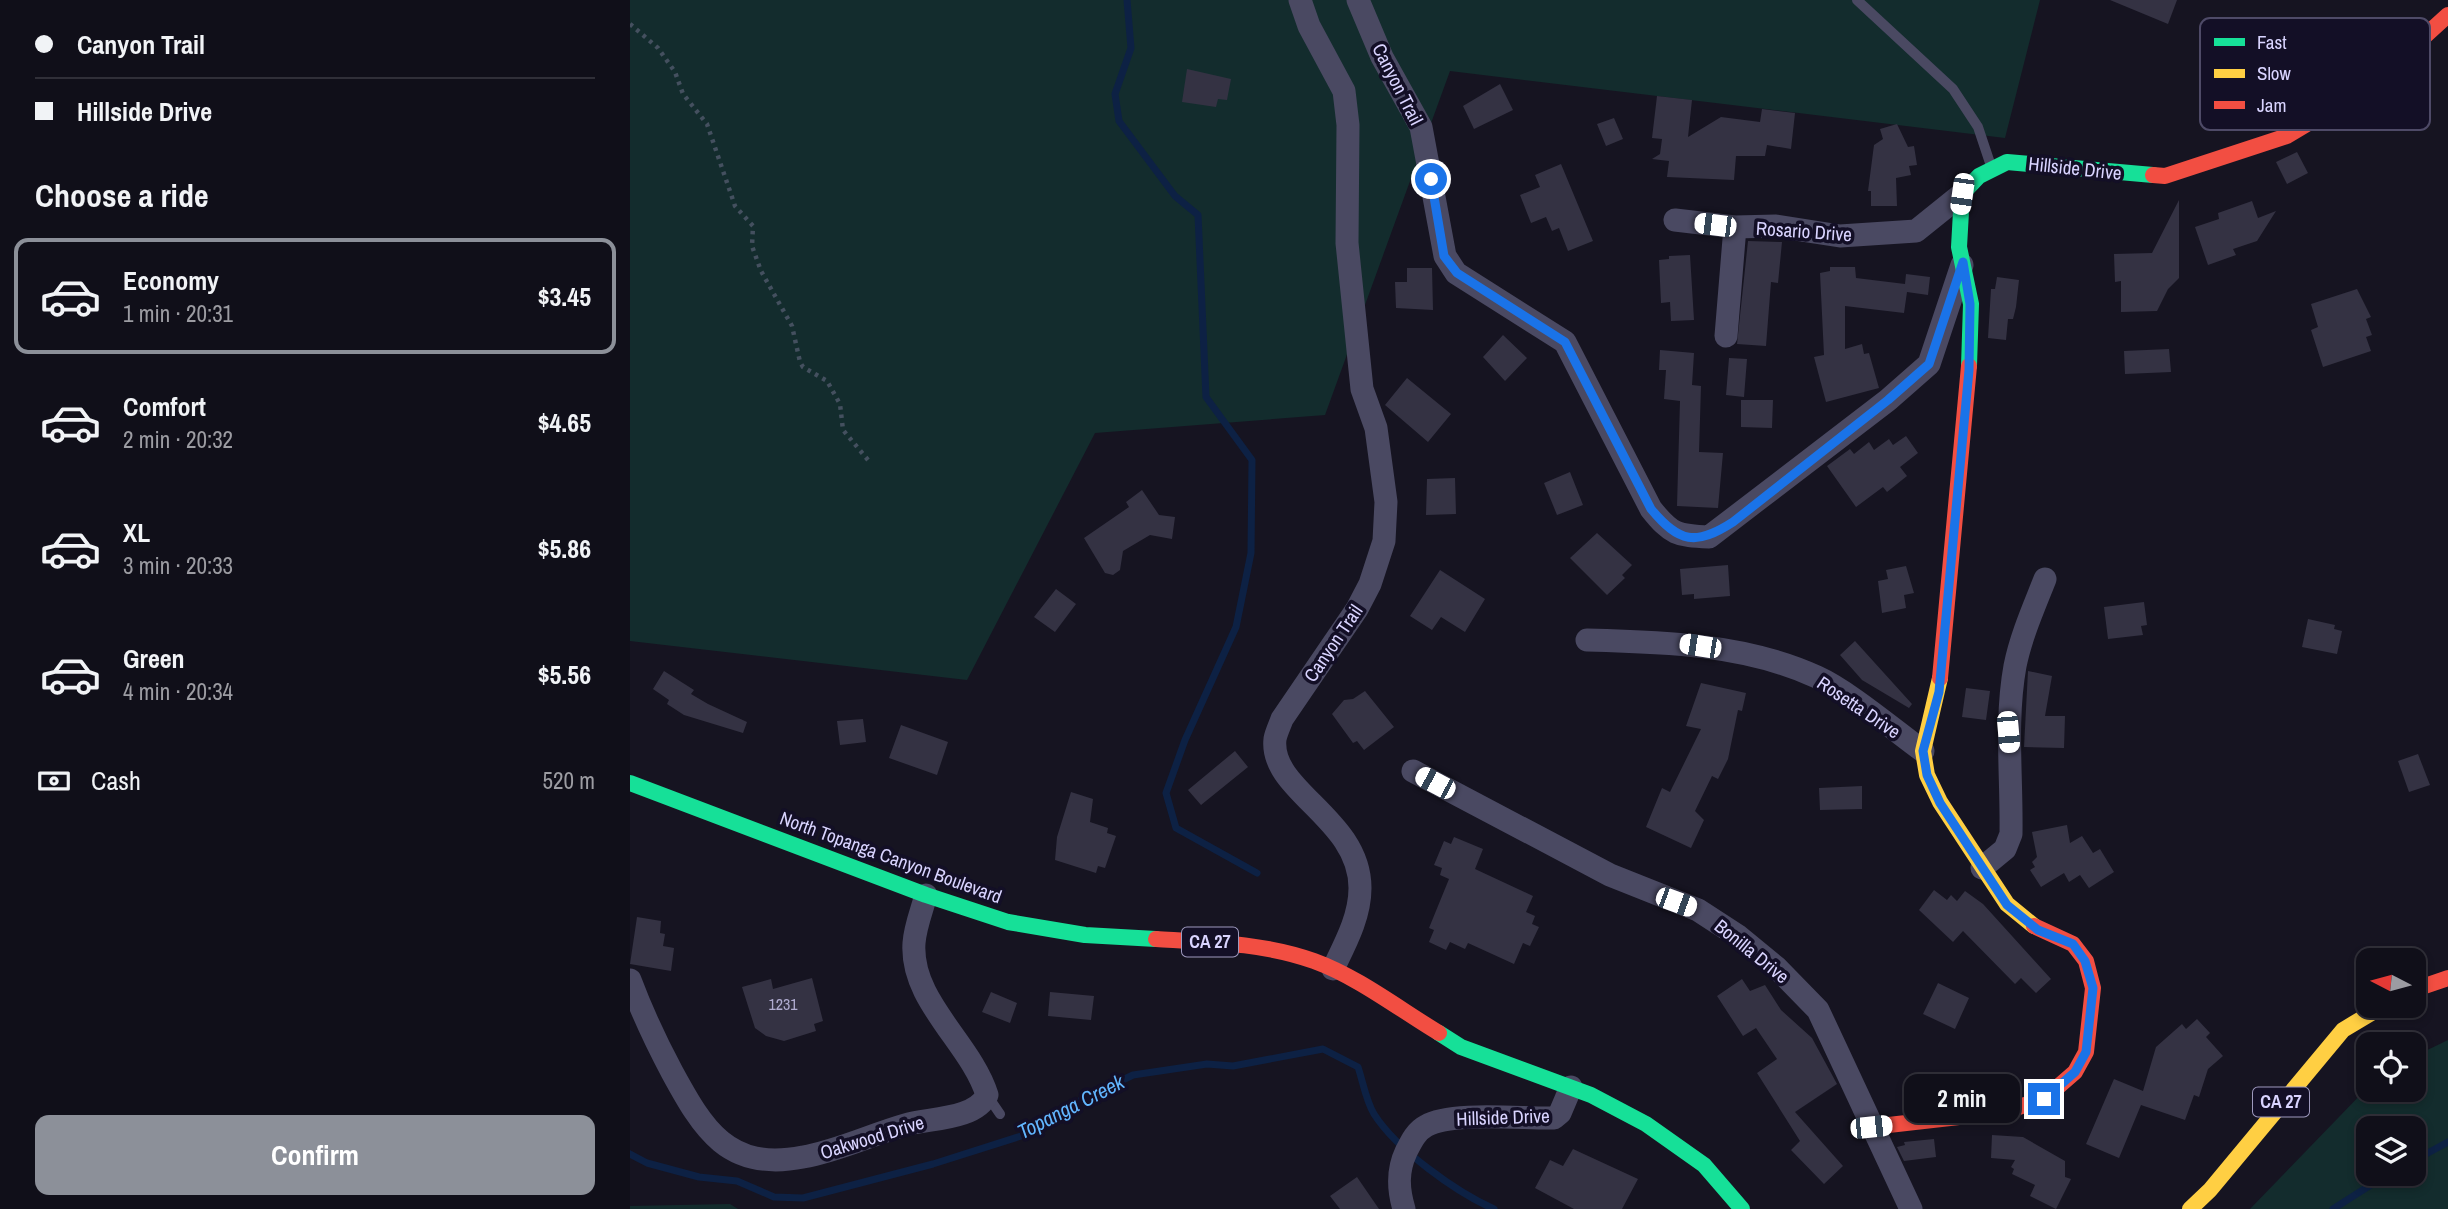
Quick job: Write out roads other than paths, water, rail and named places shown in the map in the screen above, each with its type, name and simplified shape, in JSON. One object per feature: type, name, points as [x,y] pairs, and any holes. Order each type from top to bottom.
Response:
[{"type":"street","name":"Canyon Trail","points":[[1300,0],[1309,26],[1343,91],[1348,125],[1347,243],[1356,336],[1362,389],[1376,428],[1386,502],[1384,541],[1370,584],[1357,609],[1282,719],[1275,739],[1276,757],[1285,774],[1342,833],[1355,858],[1360,888],[1354,923],[1333,969]]},
{"type":"street","name":"Canyon Trail","points":[[1358,0],[1382,57],[1422,127],[1444,256],[1457,273],[1565,342],[1651,509],[1668,531],[1685,537],[1709,537],[1878,408],[1929,364],[1963,262]]},
{"type":"street","name":"Hillside Drive","points":[[2430,31],[2448,15]]},
{"type":"street","name":"Hillside Drive","points":[[1992,168],[2007,162],[2024,162],[2102,173],[2165,176],[2287,136],[2297,130]]},
{"type":"street","points":[[1911,1209],[1871,1127],[2003,1112],[2044,1099],[2075,1072],[2086,1052],[2093,988],[2085,961],[2073,944],[2038,930],[2007,905],[1940,803],[1927,775],[1923,751],[1939,692],[1969,370],[1970,304],[1959,217],[1962,194],[1979,176],[1992,168]]},
{"type":"street","name":"Rosario Drive","points":[[1675,220],[1735,227],[1776,226],[1840,236],[1916,231],[1962,194]]},
{"type":"street","points":[[1726,336],[1735,227]]},
{"type":"street","points":[[1982,869],[2005,849],[2011,834],[2008,732],[2015,668],[2022,639],[2045,579]]},
{"type":"street","name":"Rosetta Drive","points":[[1587,640],[1677,643],[1767,657],[1820,678],[1923,751]]},
{"type":"street","name":"Bonilla Drive","points":[[1413,771],[1610,875],[1698,910],[1738,936],[1777,968],[1818,1010],[1842,1055],[1871,1127]]},
{"type":"street","name":"North Topanga Canyon Boulevard","points":[[630,783],[926,895],[1008,922],[1084,935],[1242,944],[1284,952],[1333,969],[1461,1046],[1571,1087],[1646,1124],[1704,1165],[1742,1209]]},
{"type":"street","name":"Oakwood Drive","points":[[630,980],[659,1049],[701,1124],[741,1155],[800,1158],[905,1125],[963,1113],[993,1104],[930,999],[918,971],[914,944],[926,895]]},
{"type":"street","points":[[2426,986],[2448,978]]},
{"type":"street","name":"CA 27","points":[[2190,1209],[2210,1190],[2343,1030],[2362,1018]]},
{"type":"street","name":"Hillside Drive","points":[[1404,1209],[1400,1195],[1400,1170],[1409,1145],[1421,1130],[1446,1119],[1554,1118],[1560,1113],[1571,1087]]},
{"type":"lane","points":[[1857,0],[1953,89],[1978,127],[1992,168]]},
{"type":"waterway","points":[[1127,0],[1131,48],[1115,94],[1119,121],[1175,196],[1198,215],[1206,397],[1252,460],[1251,553],[1236,627],[1185,740],[1166,793],[1176,828],[1257,873]]},
{"type":"waterway","name":"Topanga Creek","points":[[630,1154],[647,1163],[699,1177],[737,1181],[774,1197],[803,1198],[933,1164],[1021,1136],[1081,1100],[1133,1075],[1207,1064],[1233,1066],[1323,1049],[1358,1067],[1371,1109],[1397,1142],[1445,1181],[1494,1209]]},
{"type":"waterway","name":"Topanga Creek","points":[[2426,1154],[2448,1142]]},
{"type":"waterway","name":"Topanga Creek","points":[[2333,1209],[2369,1186]]}]
